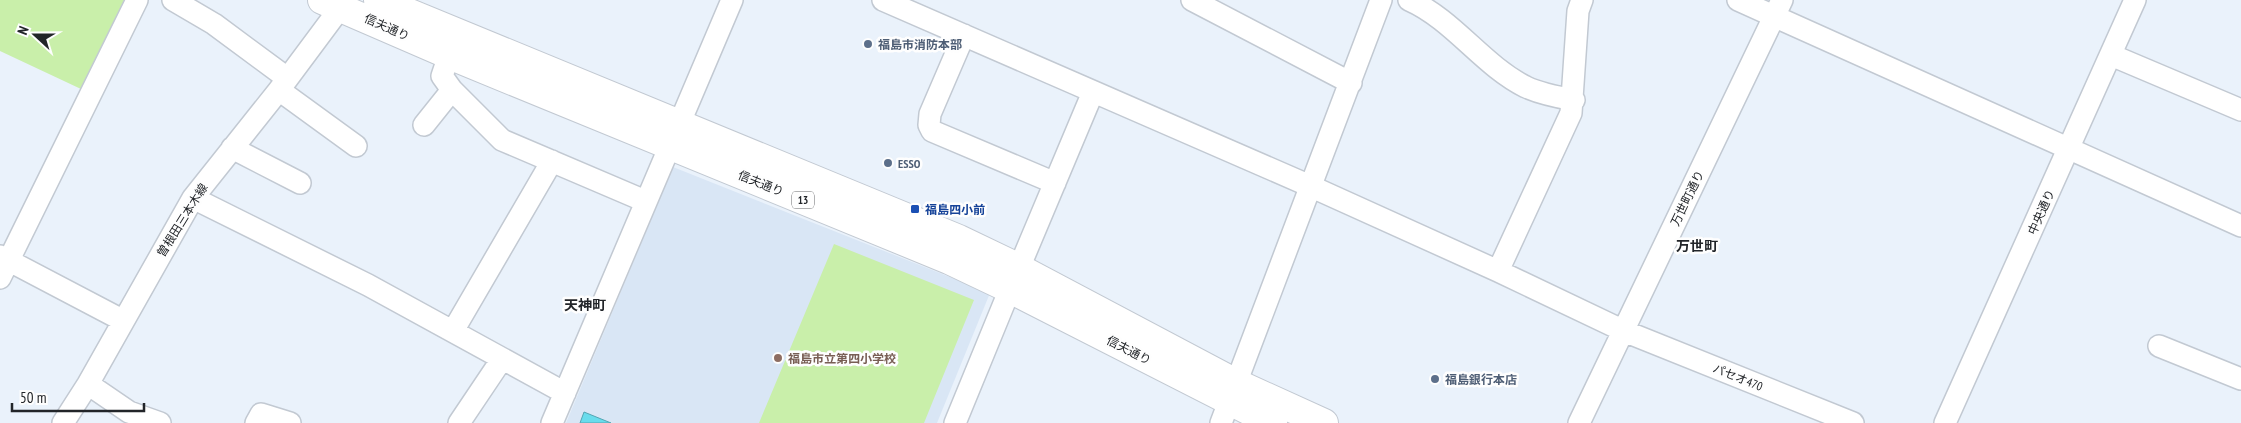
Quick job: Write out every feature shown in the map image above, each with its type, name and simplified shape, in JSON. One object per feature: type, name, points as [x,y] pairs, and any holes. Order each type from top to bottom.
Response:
[{"type":"highway","name":"信夫通り","points":[[378,0],[949,260],[1015,278],[1229,403],[1273,423]]},
{"type":"highway","name":"信夫通り","points":[[337,3],[450,55],[674,135]]},
{"type":"highway","name":"信夫通り","points":[[1229,403],[1324,423]]},
{"type":"street","points":[[122,320],[3,265],[137,0]]},
{"type":"street","points":[[173,0],[214,24],[356,146]]},
{"type":"street","points":[[552,423],[732,0]]},
{"type":"street","name":"パセオ470","points":[[883,0],[1310,186],[1498,270],[1624,331],[1853,423]]},
{"type":"street","points":[[1192,0],[1351,83]]},
{"type":"street","points":[[1229,403],[1382,0]]},
{"type":"street","points":[[1409,0],[1428,9],[1501,71],[1524,86],[1546,95],[1574,100]]},
{"type":"street","points":[[1498,270],[1572,113],[1578,10],[1582,0]]},
{"type":"street","points":[[1738,0],[1778,8],[2069,150],[2241,226]]},
{"type":"street","name":"中央通り","points":[[1945,423],[2135,0]]},
{"type":"street","name":"曽根田三本木線","points":[[63,423],[88,384],[122,320],[193,198],[283,84],[337,3]]},
{"type":"street","name":"万世町通り","points":[[1579,423],[1778,8]]},
{"type":"street","points":[[964,35],[930,114],[929,125],[932,131],[1055,183]]},
{"type":"street","points":[[450,55],[442,76],[452,90],[502,140],[645,201]]},
{"type":"street","points":[[2111,55],[2241,110]]},
{"type":"street","points":[[424,125],[452,90]]},
{"type":"street","points":[[955,423],[1093,92]]},
{"type":"street","points":[[232,148],[300,183]]},
{"type":"street","points":[[453,331],[552,161]]},
{"type":"street","points":[[193,198],[334,267],[565,392]]},
{"type":"street","points":[[2159,346],[2241,379]]},
{"type":"street","points":[[459,423],[502,359]]},
{"type":"street","points":[[88,384],[129,412],[160,423]]},
{"type":"street","points":[[256,423],[261,414],[290,423]]},
{"type":"shaded area","name":"福島市立第四小学校","points":[[673,167],[990,293],[937,423],[566,423]]},
{"type":"green space","points":[[0,0],[126,0],[81,89],[0,51]]},
{"type":"green space","points":[[834,244],[974,300],[924,423],[759,423]]},
{"type":"water","points":[[584,412],[611,423],[580,423]]},
{"type":"place","name":"福島市消防本部","points":[[868,44]]},
{"type":"place","name":"ESSO","points":[[888,163]]},
{"type":"place","name":"福島四小前","points":[[915,209]]},
{"type":"place","name":"福島市立第四小学校","points":[[778,358]]},
{"type":"place","name":"福島銀行本店","points":[[1435,379]]},
{"type":"district","name":"万世町","points":[[1697,246]]},
{"type":"district","name":"天神町","points":[[585,305]]}]
